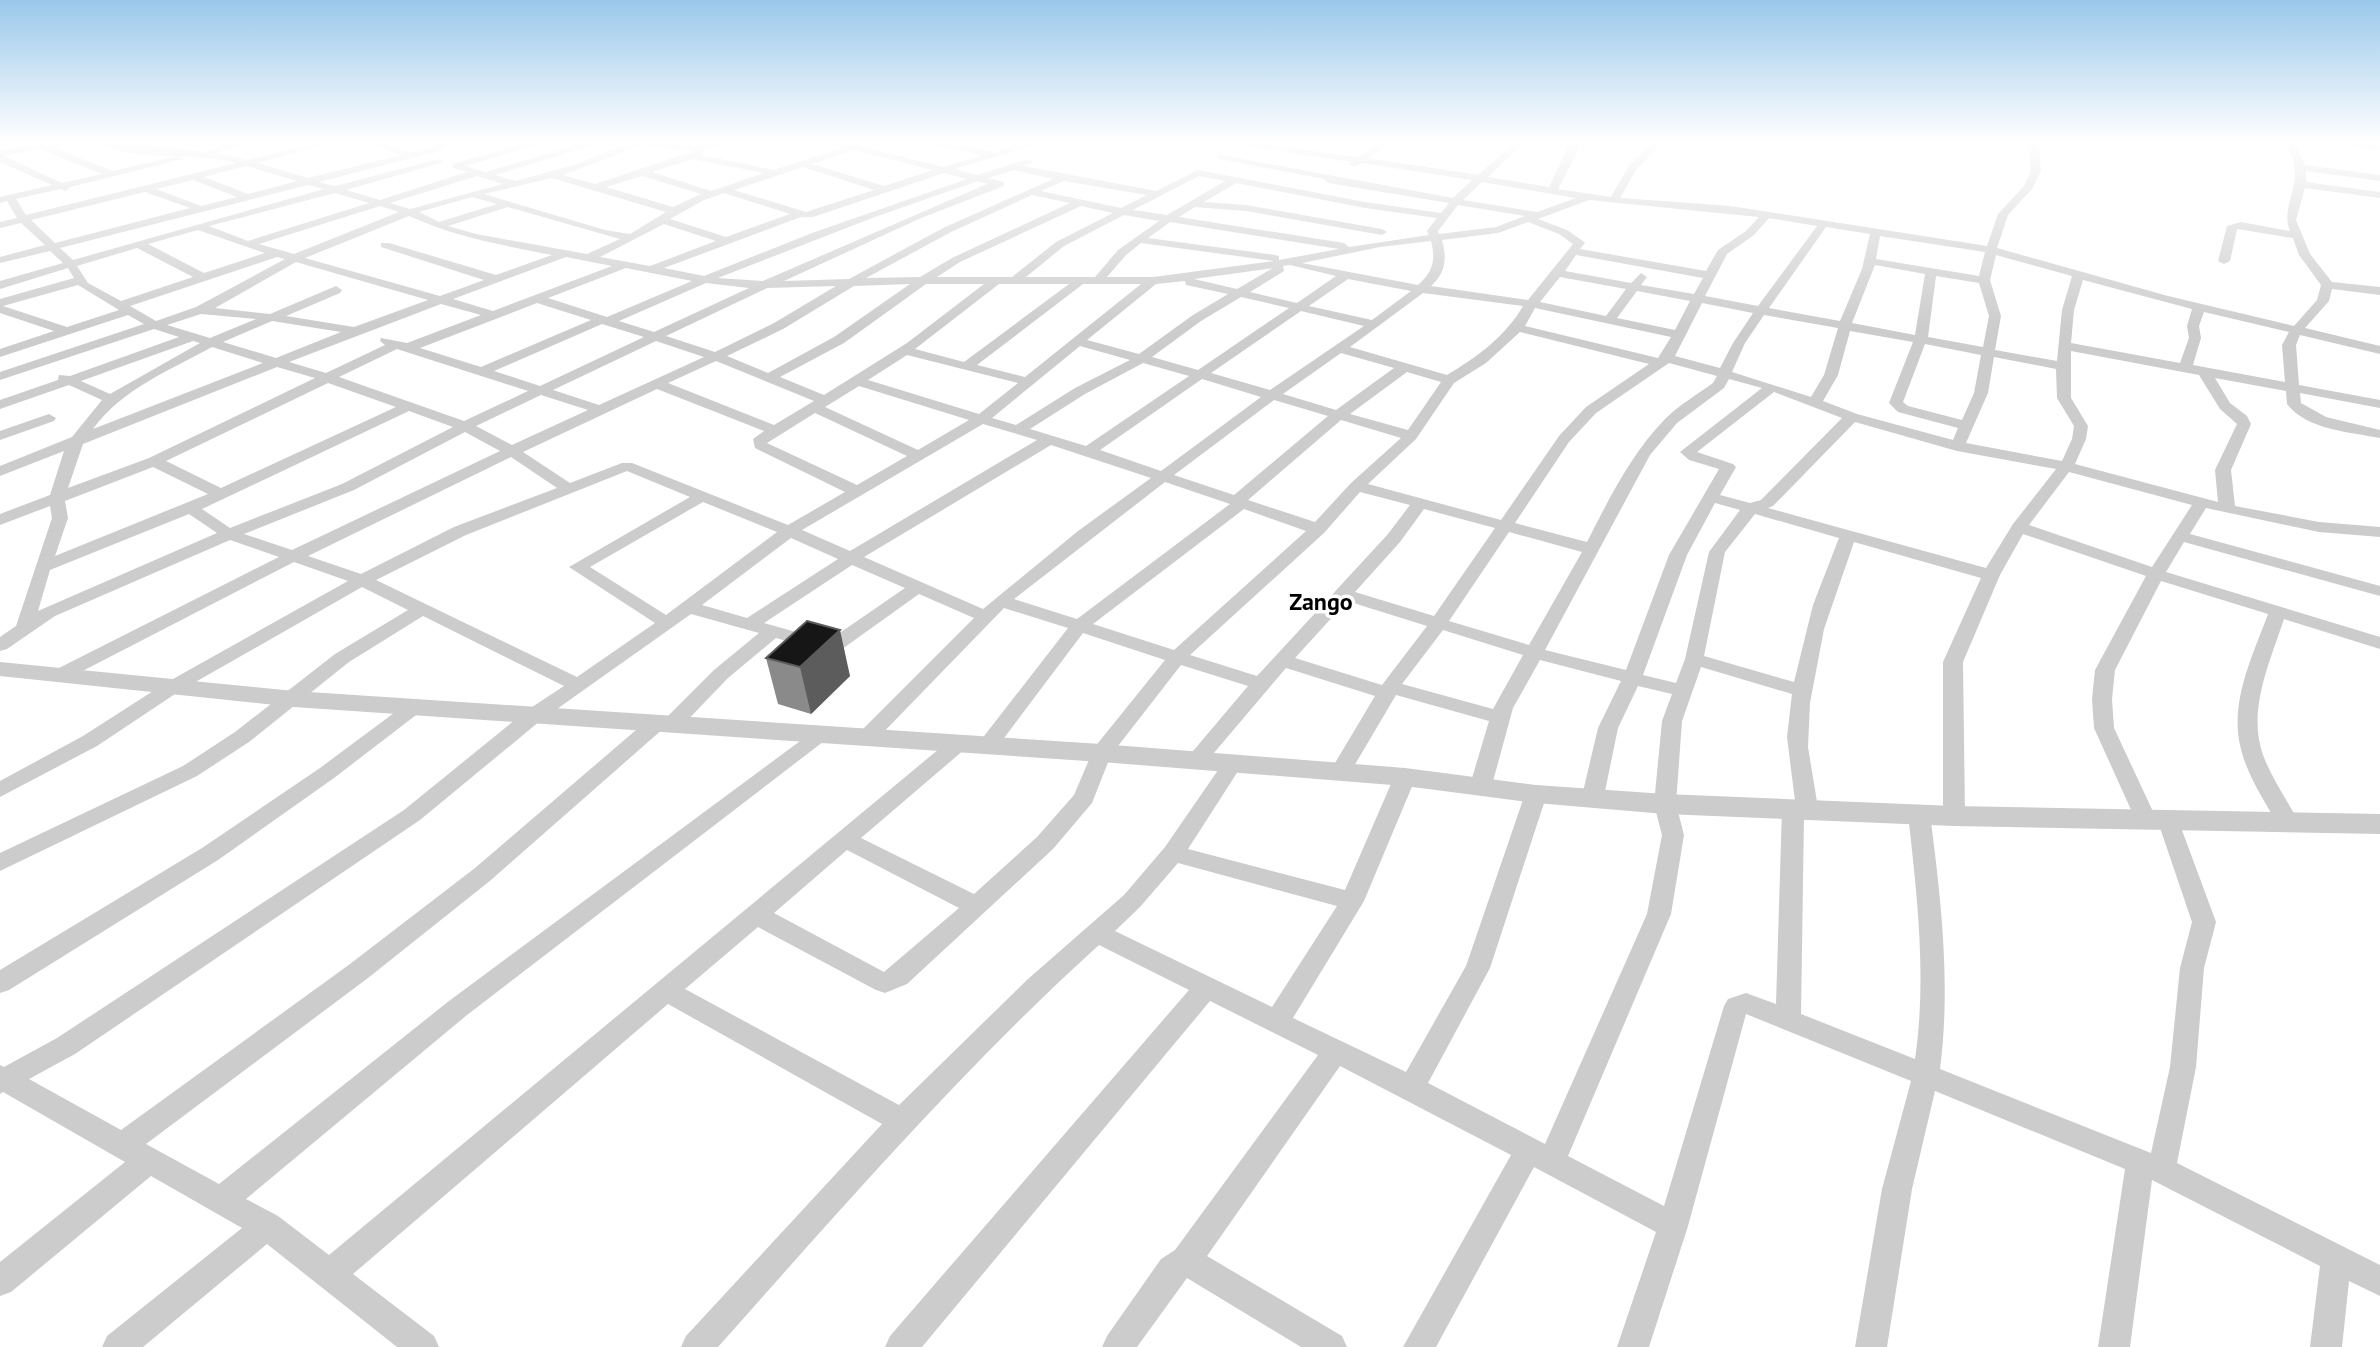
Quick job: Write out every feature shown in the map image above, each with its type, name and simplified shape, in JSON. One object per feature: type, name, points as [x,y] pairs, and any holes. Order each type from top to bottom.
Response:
[{"type":"street","points":[[8,203],[70,263],[81,280],[97,295],[156,326],[208,344],[325,377],[465,426],[513,452],[568,488]]},
{"type":"street","points":[[0,225],[92,203]]},
{"type":"street","points":[[98,203],[108,207]]},
{"type":"street","points":[[184,203],[201,209]]},
{"type":"street","points":[[0,260],[225,203]]},
{"type":"street","points":[[265,203],[274,206]]},
{"type":"street","points":[[0,285],[137,243],[287,203]]},
{"type":"street","points":[[248,244],[379,203],[474,237],[591,257],[700,280],[765,285],[923,280],[1077,283],[1167,277],[1290,262],[1359,248],[1381,238],[1402,211]]},
{"type":"street","points":[[0,376],[200,310],[297,257],[438,203]]},
{"type":"street","points":[[506,203],[592,229],[630,237]]},
{"type":"street","points":[[646,203],[674,211]]},
{"type":"street","points":[[591,257],[692,203]]},
{"type":"street","points":[[760,203],[885,230]]},
{"type":"street","points":[[651,269],[840,203]]},
{"type":"street","points":[[481,372],[700,280],[906,203]]},
{"type":"street","points":[[25,626],[71,602],[229,534],[348,487],[541,390],[885,230],[950,203]]},
{"type":"street","points":[[60,675],[292,557],[598,409],[746,342],[922,243],[1006,203]]},
{"type":"street","points":[[769,378],[839,340],[923,280],[992,242],[1078,203],[1359,248]]},
{"type":"street","points":[[1014,281],[1060,244],[1141,203]]},
{"type":"street","points":[[1356,203],[1442,216]]},
{"type":"street","points":[[866,738],[1001,601],[1272,395],[1433,278],[1441,258],[1432,232],[1454,203]]},
{"type":"street","points":[[757,915],[885,983],[898,977],[1045,843],[1084,798],[1101,753],[1178,657],[1216,619],[1318,529],[1357,486],[1410,436],[1449,380],[1481,360],[1517,328],[1531,304],[1579,243],[1534,217],[1465,203]]},
{"type":"street","points":[[1098,282],[1113,260],[1195,204],[1268,212],[1381,238],[1436,238],[1498,230],[1571,203]]},
{"type":"street","points":[[1636,203],[1767,214],[1991,250],[2199,308],[2380,349]]},
{"type":"street","points":[[1957,447],[1981,393],[1995,316],[1984,280],[2003,214],[2013,203]]},
{"type":"street","points":[[2295,203],[2291,220],[2296,235],[2305,255],[2327,285],[2323,300],[2296,331],[2288,355],[2294,404],[2304,414],[2380,434]]},
{"type":"street","points":[[439,225],[510,204]]},
{"type":"street","points":[[1268,212],[1279,206]]},
{"type":"street","points":[[119,213],[170,234]]},
{"type":"street","points":[[1340,773],[1389,690],[1438,624],[1578,421],[1665,360],[1722,252],[1750,233],[1767,214]]},
{"type":"street","points":[[663,220],[727,241]]},
{"type":"street","points":[[1481,785],[1500,717],[1532,652],[1644,453],[1672,420],[1719,385],[1739,343],[1824,223]]},
{"type":"street","points":[[2224,261],[2229,250],[2232,226],[2241,225],[2296,235]]},
{"type":"street","points":[[198,226],[248,244],[490,314]]},
{"type":"street","points":[[1815,402],[1831,375],[1846,324],[1870,261],[1877,231]]},
{"type":"street","points":[[1141,240],[1290,262],[1420,289],[1531,304],[1680,335]]},
{"type":"street","points":[[137,243],[202,277]]},
{"type":"street","points":[[385,244],[472,274],[498,279]]},
{"type":"street","points":[[1182,258],[1190,247]]},
{"type":"street","points":[[1574,251],[1709,275]]},
{"type":"street","points":[[6,351],[69,332],[202,277],[278,252]]},
{"type":"street","points":[[0,471],[356,331],[567,253]]},
{"type":"street","points":[[1870,261],[1984,280]]},
{"type":"street","points":[[1019,429],[1080,391],[1141,359],[1197,318],[1290,262]]},
{"type":"street","points":[[0,520],[154,461],[325,377],[626,264]]},
{"type":"street","points":[[1608,321],[1650,264]]},
{"type":"street","points":[[0,270],[19,279]]},
{"type":"street","points":[[1931,271],[1921,338],[1896,405],[1966,426]]},
{"type":"street","points":[[1558,272],[2063,366]]},
{"type":"street","points":[[1088,451],[1298,305],[1346,275]]},
{"type":"street","points":[[1954,816],[1953,662],[1991,575],[2019,527],[2072,458],[2081,426],[2064,398],[2063,366],[2068,310],[2078,276]]},
{"type":"street","points":[[1,1080],[66,1046],[412,815],[533,716],[667,623],[789,531],[983,418],[1167,277],[1373,324]]},
{"type":"street","points":[[0,303],[81,280]]},
{"type":"street","points":[[859,492],[760,445],[760,439],[859,382],[906,351],[996,281]]},
{"type":"street","points":[[967,366],[1077,283]]},
{"type":"street","points":[[2327,285],[2380,291]]},
{"type":"street","points":[[336,290],[208,344],[110,399],[91,419],[73,447],[57,499],[60,519],[42,567],[25,626],[2,664],[60,675],[294,699],[1101,753],[1405,777],[1536,794],[1592,796],[1665,804],[1954,816],[2380,824]]},
{"type":"street","points":[[535,298],[715,356],[769,378],[919,456]]},
{"type":"street","points":[[2185,368],[2195,338],[2193,326],[2199,308]]},
{"type":"street","points":[[0,309],[69,332]]},
{"type":"street","points":[[200,310],[299,319],[356,331],[598,409]]},
{"type":"street","points":[[1517,328],[1726,373],[1852,416],[1957,447],[2065,466],[2227,509],[2319,527],[2380,532]]},
{"type":"street","points":[[0,405],[192,337]]},
{"type":"street","points":[[0,339],[6,351],[110,399]]},
{"type":"street","points":[[1079,342],[1410,436]]},
{"type":"street","points":[[2066,346],[2380,404]]},
{"type":"street","points":[[1338,348],[1449,380]]},
{"type":"street","points":[[906,351],[1029,382]]},
{"type":"street","points":[[988,746],[1079,626],[1240,502],[1337,416],[1405,367]]},
{"type":"street","points":[[2204,371],[2225,406],[2242,419],[2244,424],[2223,470],[2227,509]]},
{"type":"street","points":[[859,382],[1088,451],[1318,529]]},
{"type":"street","points":[[655,383],[775,430]]},
{"type":"street","points":[[1592,796],[1608,728],[1631,677],[1643,658],[1678,555],[1728,467],[1694,457],[1688,452],[1772,387]]},
{"type":"street","points":[[42,567],[190,508],[411,405]]},
{"type":"street","points":[[1419,1347],[1540,1157],[1659,914],[1673,835],[1665,804],[1672,721],[1694,660],[1717,552],[1752,508],[1767,503],[1852,416]]},
{"type":"street","points":[[0,436],[49,418]]},
{"type":"street","points":[[749,625],[851,558],[1049,439]]},
{"type":"street","points":[[154,461],[221,494]]},
{"type":"street","points":[[0,790],[90,741],[172,688],[362,580],[460,531],[627,466],[789,531],[985,616]]},
{"type":"street","points":[[1357,486],[1591,549]]},
{"type":"street","points":[[667,623],[578,567],[703,496]]},
{"type":"street","points":[[1710,497],[1991,575]]},
{"type":"street","points":[[2114,1347],[2151,1166],[2183,1067],[2192,968],[2204,922],[2201,909],[2156,819],[2104,728],[2102,699],[2105,670],[2156,574],[2201,503]]},
{"type":"street","points":[[1195,762],[1282,660],[1394,538],[1419,504]]},
{"type":"street","points":[[190,508],[229,534],[362,580],[578,685]]},
{"type":"street","points":[[2019,527],[2156,574],[2380,643]]},
{"type":"street","points":[[1788,1018],[1800,808],[1797,729],[1828,583],[1848,535]]},
{"type":"street","points":[[2180,536],[2380,591]]},
{"type":"street","points":[[688,607],[831,648],[917,587]]},
{"type":"street","points":[[1343,594],[1532,652],[1683,691]]},
{"type":"street","points":[[1001,601],[1261,684]]},
{"type":"street","points":[[0,863],[190,771],[294,699],[342,658],[422,609]]},
{"type":"street","points":[[2278,612],[2251,690],[2248,734],[2258,766],[2288,822]]},
{"type":"street","points":[[122,1144],[359,971],[484,874],[772,632]]},
{"type":"street","points":[[1282,660],[1500,717]]},
{"type":"street","points":[[1694,660],[1804,691]]},
{"type":"street","points":[[0,983],[210,854],[327,773],[413,708]]},
{"type":"street","points":[[222,1200],[458,1008],[822,735]]},
{"type":"street","points":[[330,1274],[958,744]]},
{"type":"street","points":[[696,1347],[902,1121],[1037,986],[1132,901],[1173,853],[1232,765]]},
{"type":"street","points":[[1277,1021],[1352,901],[1405,777]]},
{"type":"street","points":[[1411,1088],[1478,968],[1536,794]]},
{"type":"street","points":[[1871,1347],[1897,1189],[1926,1075],[1933,1024],[1931,914],[1919,814]]},
{"type":"street","points":[[844,839],[976,906]]},
{"type":"street","points":[[1173,853],[1352,901]]},
{"type":"street","points":[[1097,933],[1411,1088],[1673,1226]]},
{"type":"street","points":[[901,1347],[1207,987]]},
{"type":"street","points":[[667,990],[902,1121]]},
{"type":"street","points":[[1633,1347],[1673,1226],[1732,1013],[1737,1006],[1746,1003],[2151,1166],[2380,1281]]},
{"type":"street","points":[[1118,1347],[1172,1270],[1186,1260],[1336,1051]]},
{"type":"street","points":[[1,1080],[150,1159],[267,1226],[423,1347]]},
{"type":"street","points":[[0,1281],[150,1159]]},
{"type":"street","points":[[118,1347],[267,1226]]},
{"type":"street","points":[[2326,1347],[2336,1259]]},
{"type":"street","points":[[1186,1260],[1331,1347]]},
{"type":"building","points":[[807,621],[840,630],[800,667],[766,658]]},
{"type":"district","name":"Zango","points":[[1321,602]]}]
